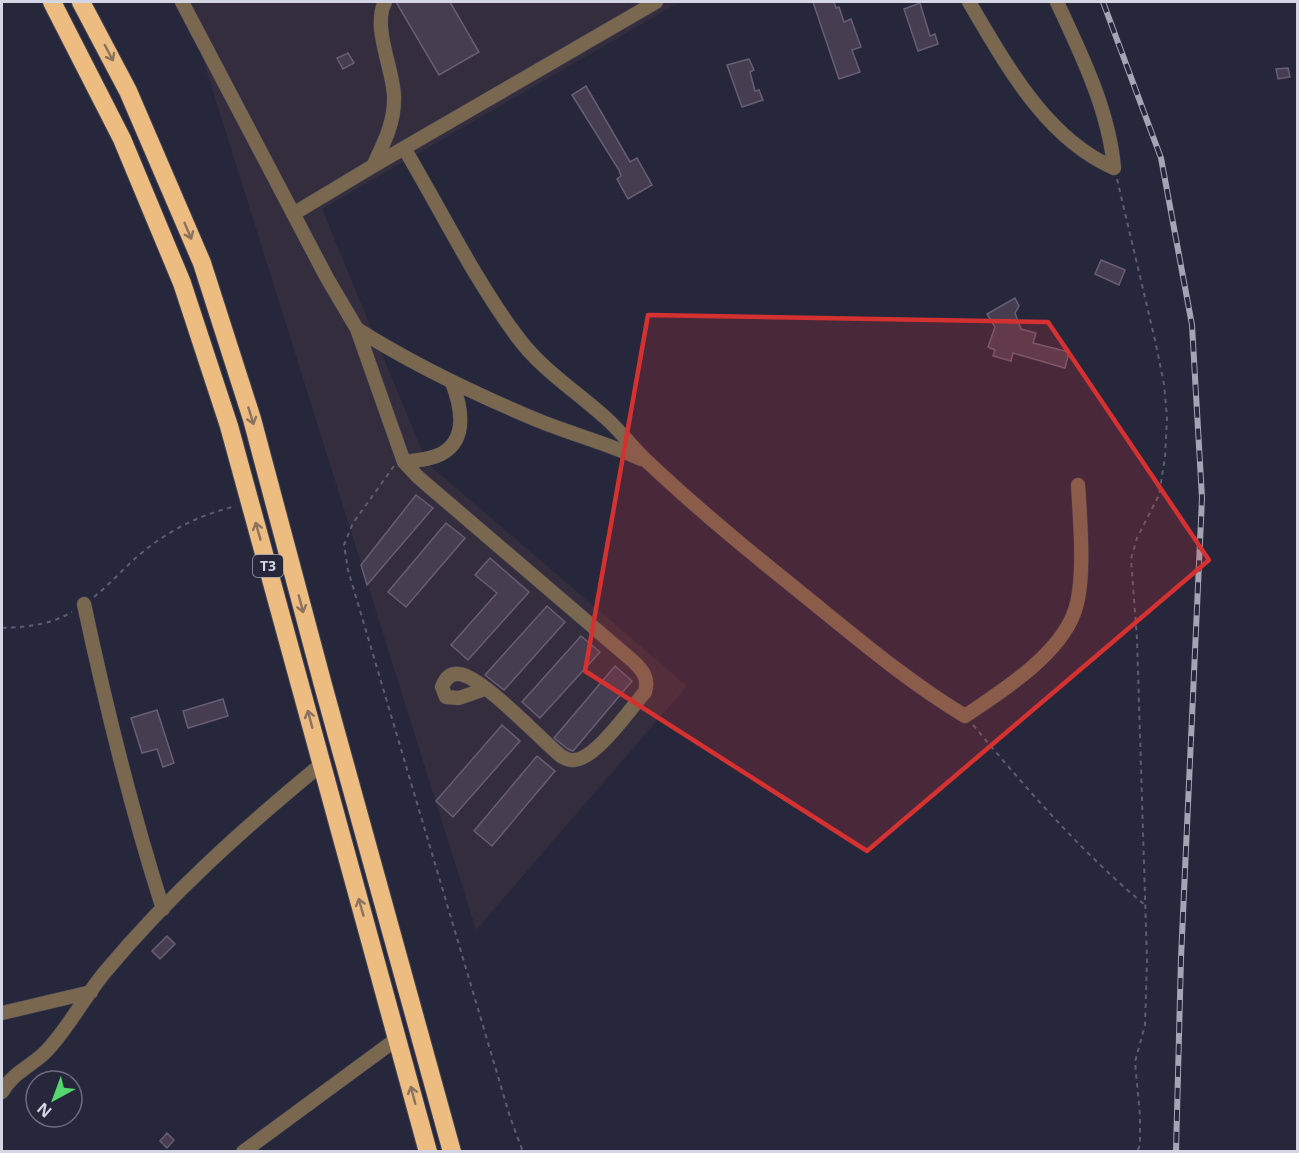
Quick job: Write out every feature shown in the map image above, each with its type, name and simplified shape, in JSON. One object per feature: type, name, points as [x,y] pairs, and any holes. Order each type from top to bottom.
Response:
[{"type":"highway","name":"T3","points":[[52,2],[122,139],[182,283],[229,426],[428,1152]]},
{"type":"highway","name":"T3","points":[[81,2],[128,91],[202,263],[249,408],[322,685],[452,1152]]},
{"type":"street","points":[[182,2],[293,214],[357,329],[402,459],[418,477],[634,662],[642,670],[647,684],[645,692],[598,747],[585,757],[576,760],[561,756],[485,689]]},
{"type":"street","points":[[372,166],[387,138],[393,116],[392,76],[380,26],[385,2]]},
{"type":"street","points":[[293,214],[655,2]]},
{"type":"street","points":[[969,2],[1011,70],[1053,125],[1094,160],[1114,168]]},
{"type":"street","points":[[1057,2],[1099,100],[1108,131],[1114,168]]},
{"type":"street","points":[[404,148],[486,289],[516,336],[536,360],[609,422],[647,461],[770,568],[902,675],[935,699],[965,716],[1021,675],[1057,643],[1074,613],[1079,590],[1081,533],[1078,485]]},
{"type":"street","points":[[357,329],[401,357],[452,382],[538,420],[647,461]]},
{"type":"street","points":[[402,459],[441,454],[451,446],[458,435],[461,422],[452,382]]},
{"type":"street","points":[[84,604],[108,716],[163,909]]},
{"type":"street","points":[[2,1092],[12,1076],[45,1053],[104,973],[163,909],[242,831],[323,763]]},
{"type":"street","points":[[2,1013],[91,992]]},
{"type":"street","points":[[243,1152],[398,1038]]},
{"type":"path","points":[[1114,168],[1155,340],[1164,384],[1167,418],[1165,457],[1159,495],[1137,538],[1131,559],[1137,639],[1147,960],[1145,1025],[1135,1062],[1140,1116],[1140,1145],[1137,1152]]},
{"type":"path","points":[[402,459],[353,523],[344,545],[507,1106],[523,1152]]},
{"type":"path","points":[[2,628],[56,621],[84,604],[139,555],[173,530],[206,515],[251,503]]},
{"type":"path","points":[[965,716],[1066,832],[1092,859],[1145,904]]},
{"type":"highlighted area","points":[[648,315],[1048,322],[1209,560],[867,851],[585,671]]},
{"type":"shaded area","points":[[185,2],[680,2],[322,209],[427,463],[687,686],[476,930]]},
{"type":"building","points":[[396,2],[450,2],[479,52],[439,75]]},
{"type":"building","points":[[813,2],[834,2],[836,8],[839,7],[844,22],[851,19],[861,47],[852,50],[860,72],[839,79]]},
{"type":"building","points":[[920,3],[930,36],[935,34],[938,44],[918,51],[904,9]]},
{"type":"building","points":[[348,53],[354,63],[343,69],[337,58]]},
{"type":"building","points":[[749,59],[754,70],[750,72],[755,91],[759,90],[763,100],[742,107],[727,65]]},
{"type":"building","points":[[1288,68],[1290,77],[1278,79],[1276,69]]},
{"type":"building","points":[[586,86],[630,162],[637,158],[652,185],[628,199],[617,179],[621,176],[619,170],[572,95]]},
{"type":"building","points":[[1101,260],[1125,270],[1119,285],[1095,274]]},
{"type":"building","points":[[1015,298],[1019,306],[1015,313],[1021,329],[1036,333],[1033,343],[1069,352],[1065,368],[1013,353],[1011,361],[993,356],[995,350],[988,347],[995,327],[987,314]]},
{"type":"building","points":[[416,495],[433,508],[367,585],[361,565]]},
{"type":"building","points":[[446,523],[465,538],[406,607],[388,592]]},
{"type":"building","points":[[490,558],[529,592],[468,660],[451,645],[497,593],[475,575]]},
{"type":"building","points":[[547,606],[565,622],[504,690],[485,675]]},
{"type":"building","points":[[581,636],[600,652],[540,718],[522,702]]},
{"type":"building","points":[[615,666],[632,681],[573,751],[568,749],[554,738]]},
{"type":"building","points":[[223,699],[228,716],[188,728],[183,711]]},
{"type":"building","points":[[157,710],[174,763],[163,767],[157,749],[142,753],[131,718]]},
{"type":"building","points":[[502,725],[520,741],[453,817],[436,801]]},
{"type":"building","points":[[537,756],[555,771],[492,846],[474,831]]},
{"type":"building","points":[[167,936],[175,944],[160,959],[152,951]]},
{"type":"building","points":[[167,1133],[174,1140],[167,1148],[160,1141]]},
{"type":"railway","points":[[1103,2],[1161,158],[1192,325],[1202,498],[1181,958],[1176,1152]]}]
